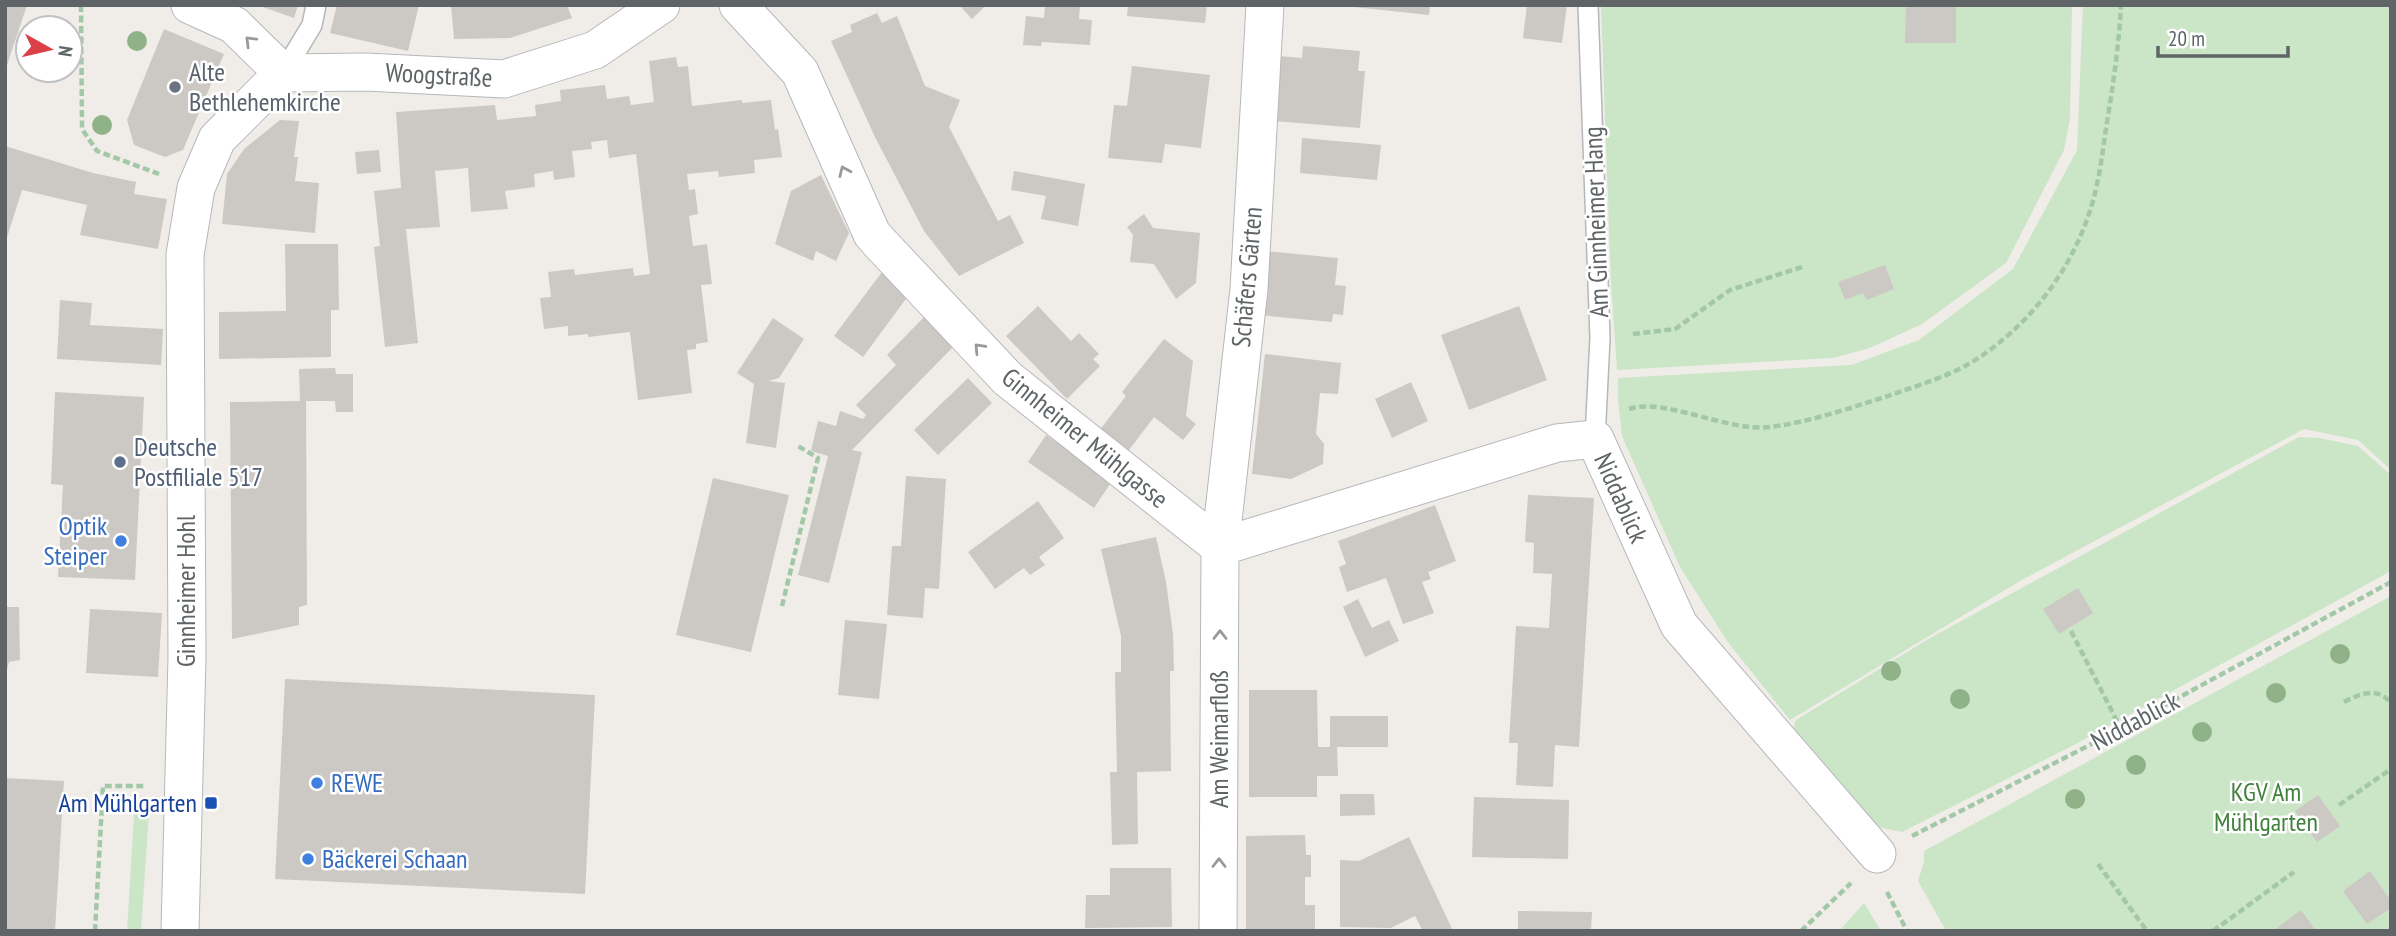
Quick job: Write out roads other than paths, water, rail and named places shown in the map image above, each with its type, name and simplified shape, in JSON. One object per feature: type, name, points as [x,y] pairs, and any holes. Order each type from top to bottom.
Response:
[{"type":"street","points":[[190,5],[234,25],[283,74]]},
{"type":"street","name":"Woogstraße","points":[[283,74],[366,72],[504,79],[596,50],[661,5]]},
{"type":"street","name":"Ginnheimer Mühlgasse","points":[[738,5],[800,72],[872,234],[879,242],[1008,379],[1220,547]]},
{"type":"street","name":"Schäfers Gärten","points":[[1220,547],[1248,289],[1265,5]]},
{"type":"street","name":"Ginnheimer Hohl","points":[[180,931],[187,657],[185,255],[196,188],[218,139],[283,74]]},
{"type":"street","points":[[1220,547],[1557,443],[1595,439]]},
{"type":"street","name":"Niddablick","points":[[1595,439],[1679,625],[1877,854]]},
{"type":"street","name":"Am Weimarfloß","points":[[1219,931],[1220,547]]},
{"type":"lane","points":[[283,74],[312,25],[316,5]]},
{"type":"lane","name":"Am Ginnheimer Hang","points":[[1588,5],[1601,338],[1595,439]]},
{"type":"place","name":"Alte Bethlehemkirche","points":[[175,87]]},
{"type":"place","name":"Deutsche Postfiliale 517","points":[[120,462]]},
{"type":"place","name":"Optik Steiper","points":[[121,541]]},
{"type":"place","name":"REWE","points":[[317,783]]},
{"type":"place","name":"Am Mühlgarten","points":[[211,803]]},
{"type":"place","name":"Bäckerei Schaan","points":[[308,859]]},
{"type":"park label","name":"KGV Am Mühlgarten","points":[[2266,807]]}]
